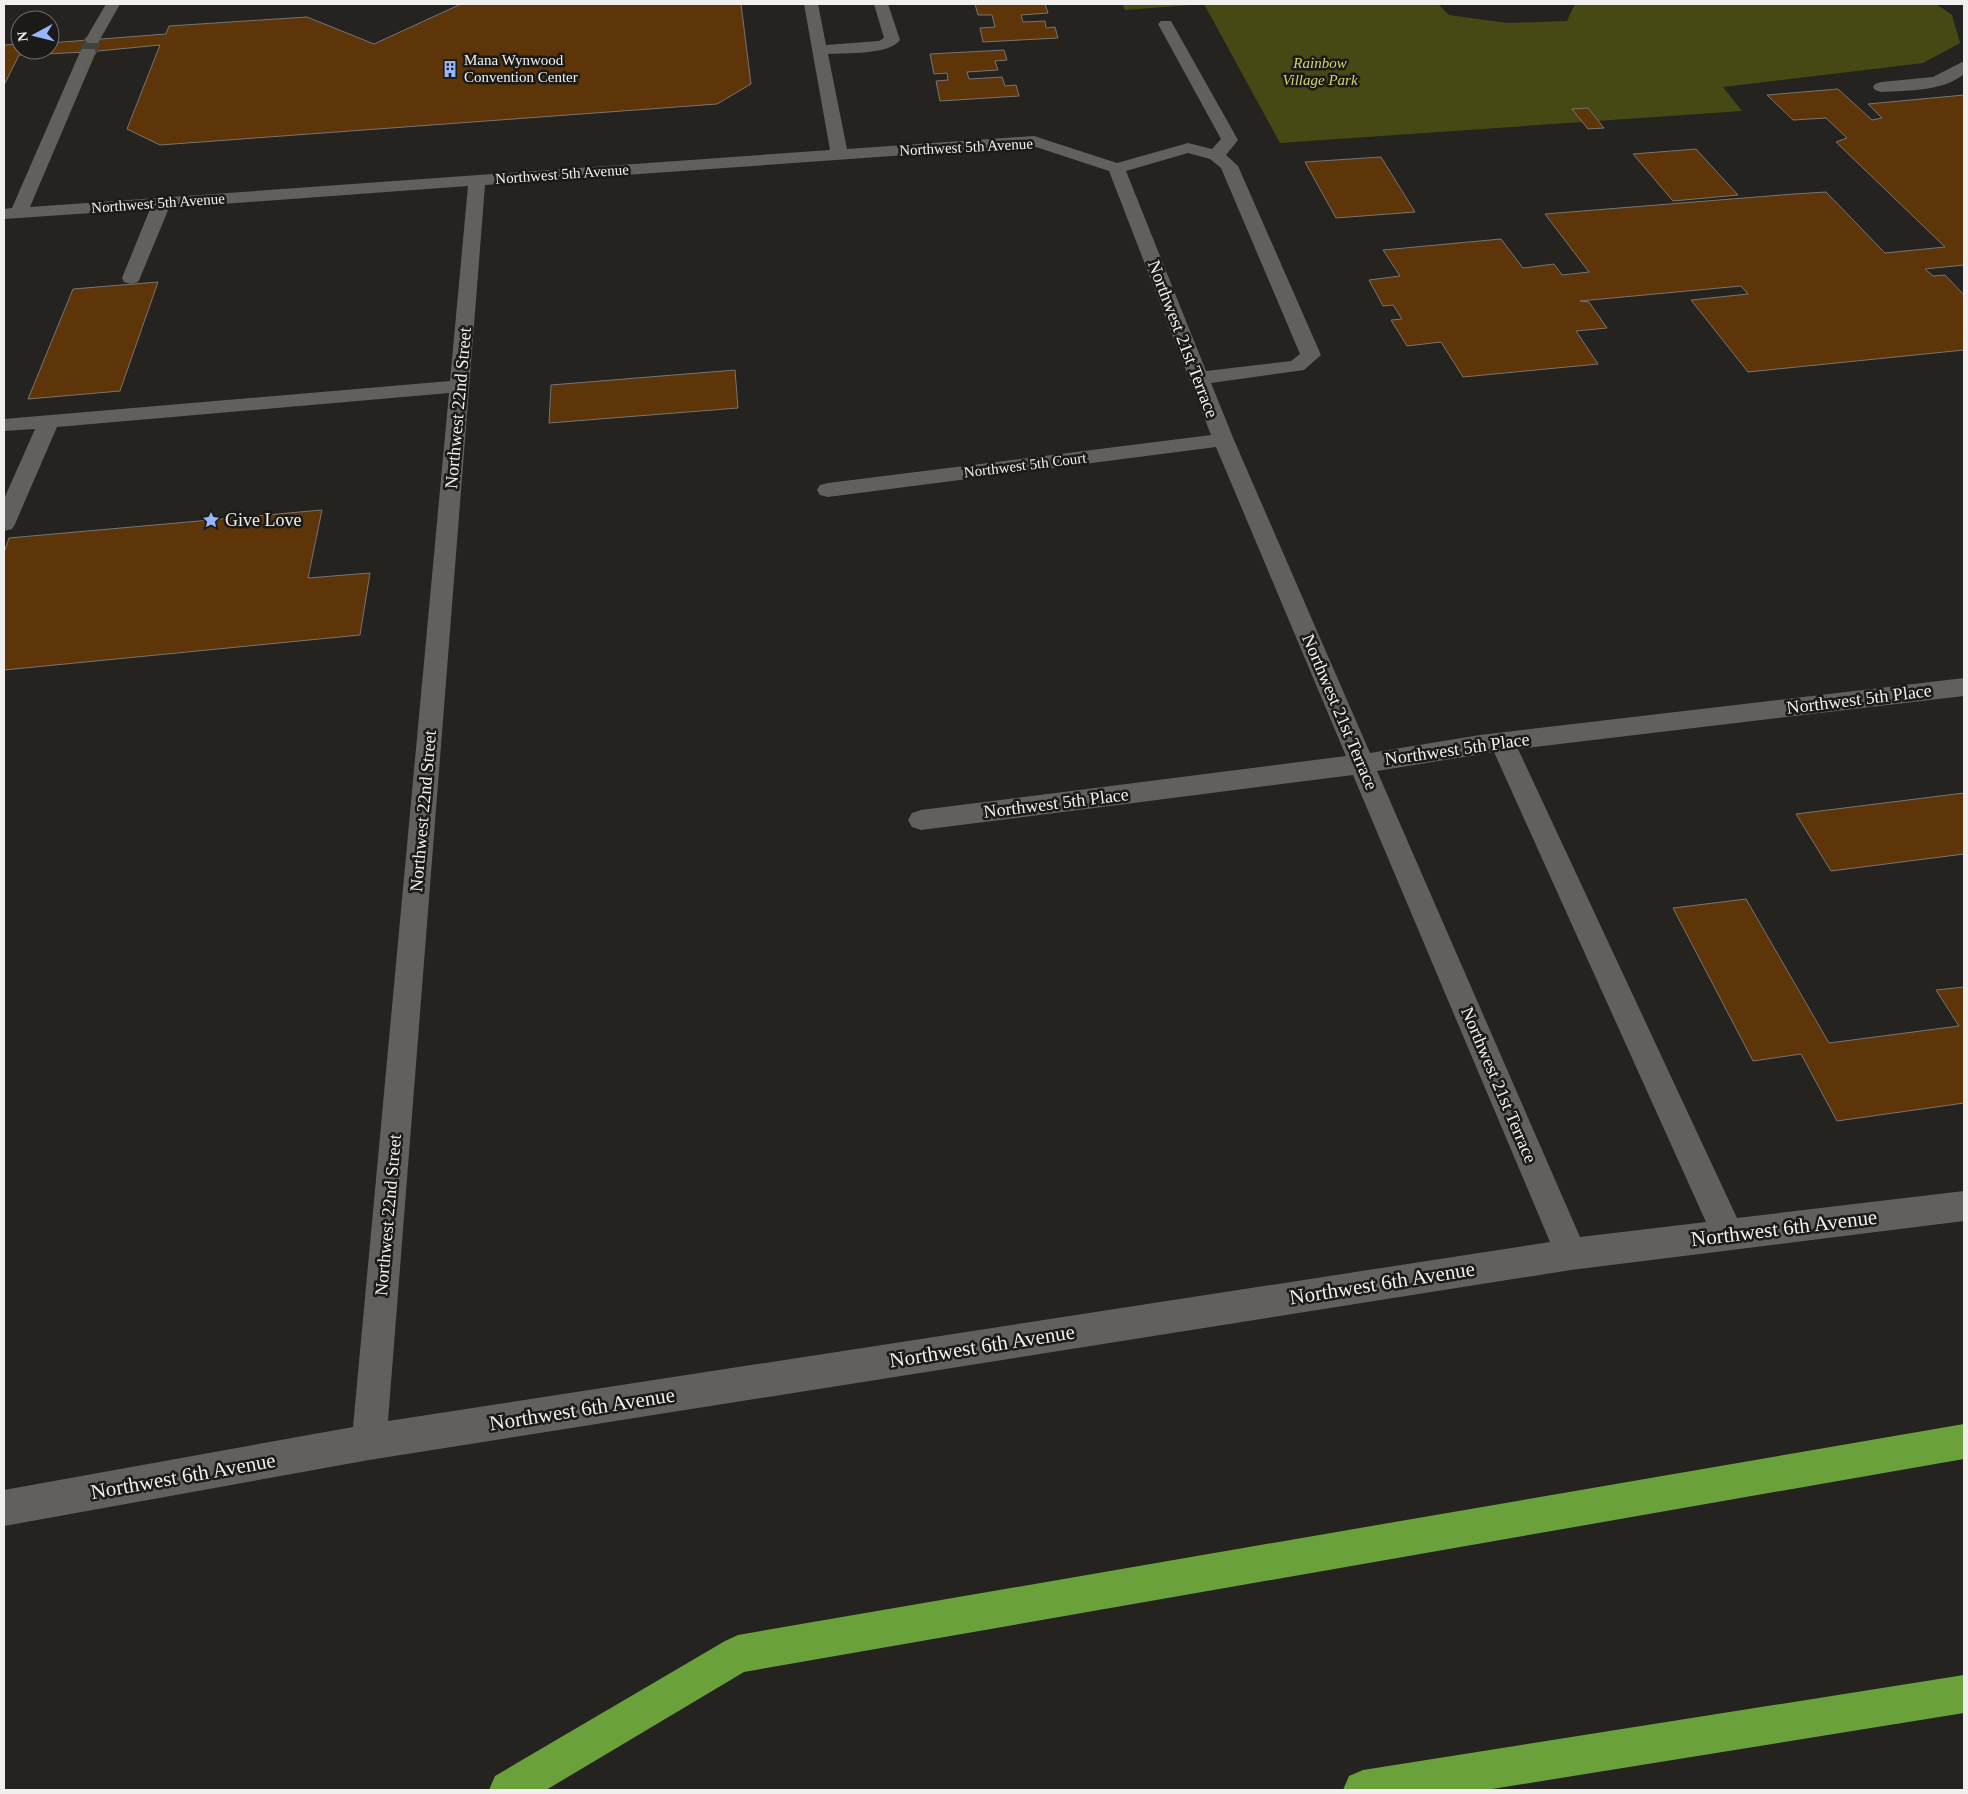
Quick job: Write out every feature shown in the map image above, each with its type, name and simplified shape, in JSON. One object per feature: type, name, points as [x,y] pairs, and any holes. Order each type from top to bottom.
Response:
[{"type":"highway","points":[[509,1790],[738,1654],[1964,1441]]},
{"type":"highway","points":[[1363,1790],[1964,1694]]},
{"type":"street","points":[[11,213],[113,4]]},
{"type":"street","points":[[811,4],[840,154]]},
{"type":"street","points":[[820,50],[883,45],[892,40],[881,4]]},
{"type":"street","points":[[1166,24],[1230,140],[1216,155]]},
{"type":"street","points":[[1880,87],[1942,80],[1957,74],[1964,66]]},
{"type":"street","name":"Northwest 5th Avenue","points":[[11,213],[1034,141],[1116,168]]},
{"type":"street","points":[[1116,168],[1188,148],[1216,155],[1228,166],[1311,355],[1297,366],[1198,378]]},
{"type":"street","name":"Northwest 21st Terrace","points":[[1116,168],[1223,440],[1571,1254]]},
{"type":"street","name":"Northwest 22nd Street","points":[[369,1442],[477,180]]},
{"type":"street","points":[[131,278],[162,202]]},
{"type":"street","points":[[4,425],[459,386]]},
{"type":"street","points":[[4,524],[49,421]]},
{"type":"street","name":"Northwest 5th Court","points":[[828,490],[1223,440]]},
{"type":"street","name":"Northwest 5th Place","points":[[921,820],[1362,764],[1502,742],[1964,686]]},
{"type":"street","points":[[1502,742],[1728,1235]]},
{"type":"street","name":"Northwest 6th Avenue","points":[[4,1508],[369,1442],[1571,1254],[1964,1206]]},
{"type":"green space","points":[[1122,4],[1204,4],[1125,10]]},
{"type":"green space","name":"Rainbow Village Park","points":[[1204,4],[1438,4],[1449,15],[1507,23],[1567,21],[1575,4],[1936,4],[1952,15],[1960,43],[1923,63],[1723,87],[1742,111],[1280,143]]},
{"type":"building","name":"Mana Wynwood Convention Center","points":[[461,4],[741,4],[751,84],[717,104],[160,145],[127,129],[160,45],[60,53],[60,42],[166,34],[169,26],[307,17],[374,44]]},
{"type":"building","points":[[975,4],[1045,4],[1048,13],[1021,15],[1023,22],[1045,21],[1046,28],[1055,27],[1058,38],[983,42],[980,28],[995,27],[992,15],[978,15]]},
{"type":"building","name":"Mana Wynwood Convention Center","points":[[4,45],[10,45],[10,60],[16,60],[4,85]]},
{"type":"building","points":[[1004,50],[1007,60],[995,61],[998,70],[967,72],[969,79],[1002,77],[1005,86],[1016,85],[1019,96],[940,101],[936,81],[948,80],[947,73],[934,74],[930,54]]},
{"type":"building","points":[[1838,89],[1872,120],[1882,118],[1868,104],[1964,95],[1964,265],[1925,269],[1933,276],[1945,275],[1964,295],[1964,350],[1748,372],[1691,300],[1748,294],[1741,286],[1580,301],[1589,302],[1607,328],[1576,331],[1598,364],[1463,377],[1441,342],[1407,346],[1391,320],[1402,319],[1393,305],[1383,306],[1369,280],[1400,276],[1383,250],[1501,239],[1523,268],[1554,264],[1562,275],[1589,272],[1545,214],[1826,192],[1885,253],[1945,247],[1836,142],[1847,138],[1826,118],[1793,120],[1767,95]]},
{"type":"building","points":[[1588,108],[1604,128],[1588,129],[1572,109]]},
{"type":"building","points":[[1696,149],[1738,195],[1673,201],[1633,154]]},
{"type":"building","points":[[1381,157],[1415,212],[1336,218],[1305,162]]},
{"type":"building","points":[[158,282],[120,391],[28,399],[73,289]]},
{"type":"building","points":[[735,370],[738,408],[549,423],[551,385]]},
{"type":"building","points":[[322,510],[308,578],[370,573],[360,635],[4,670],[4,553],[9,538]]},
{"type":"building","points":[[1964,793],[1964,854],[1831,871],[1796,814]]},
{"type":"building","points":[[1746,899],[1829,1043],[1959,1026],[1936,990],[1964,987],[1964,1103],[1837,1121],[1801,1054],[1753,1061],[1673,908]]},
{"type":"tunnel","points":[[88,52],[93,40]]},
{"type":"place","name":"Mana Wynwood Convention Center","points":[[450,69]]},
{"type":"place","name":"Give Love","points":[[211,520]]}]
